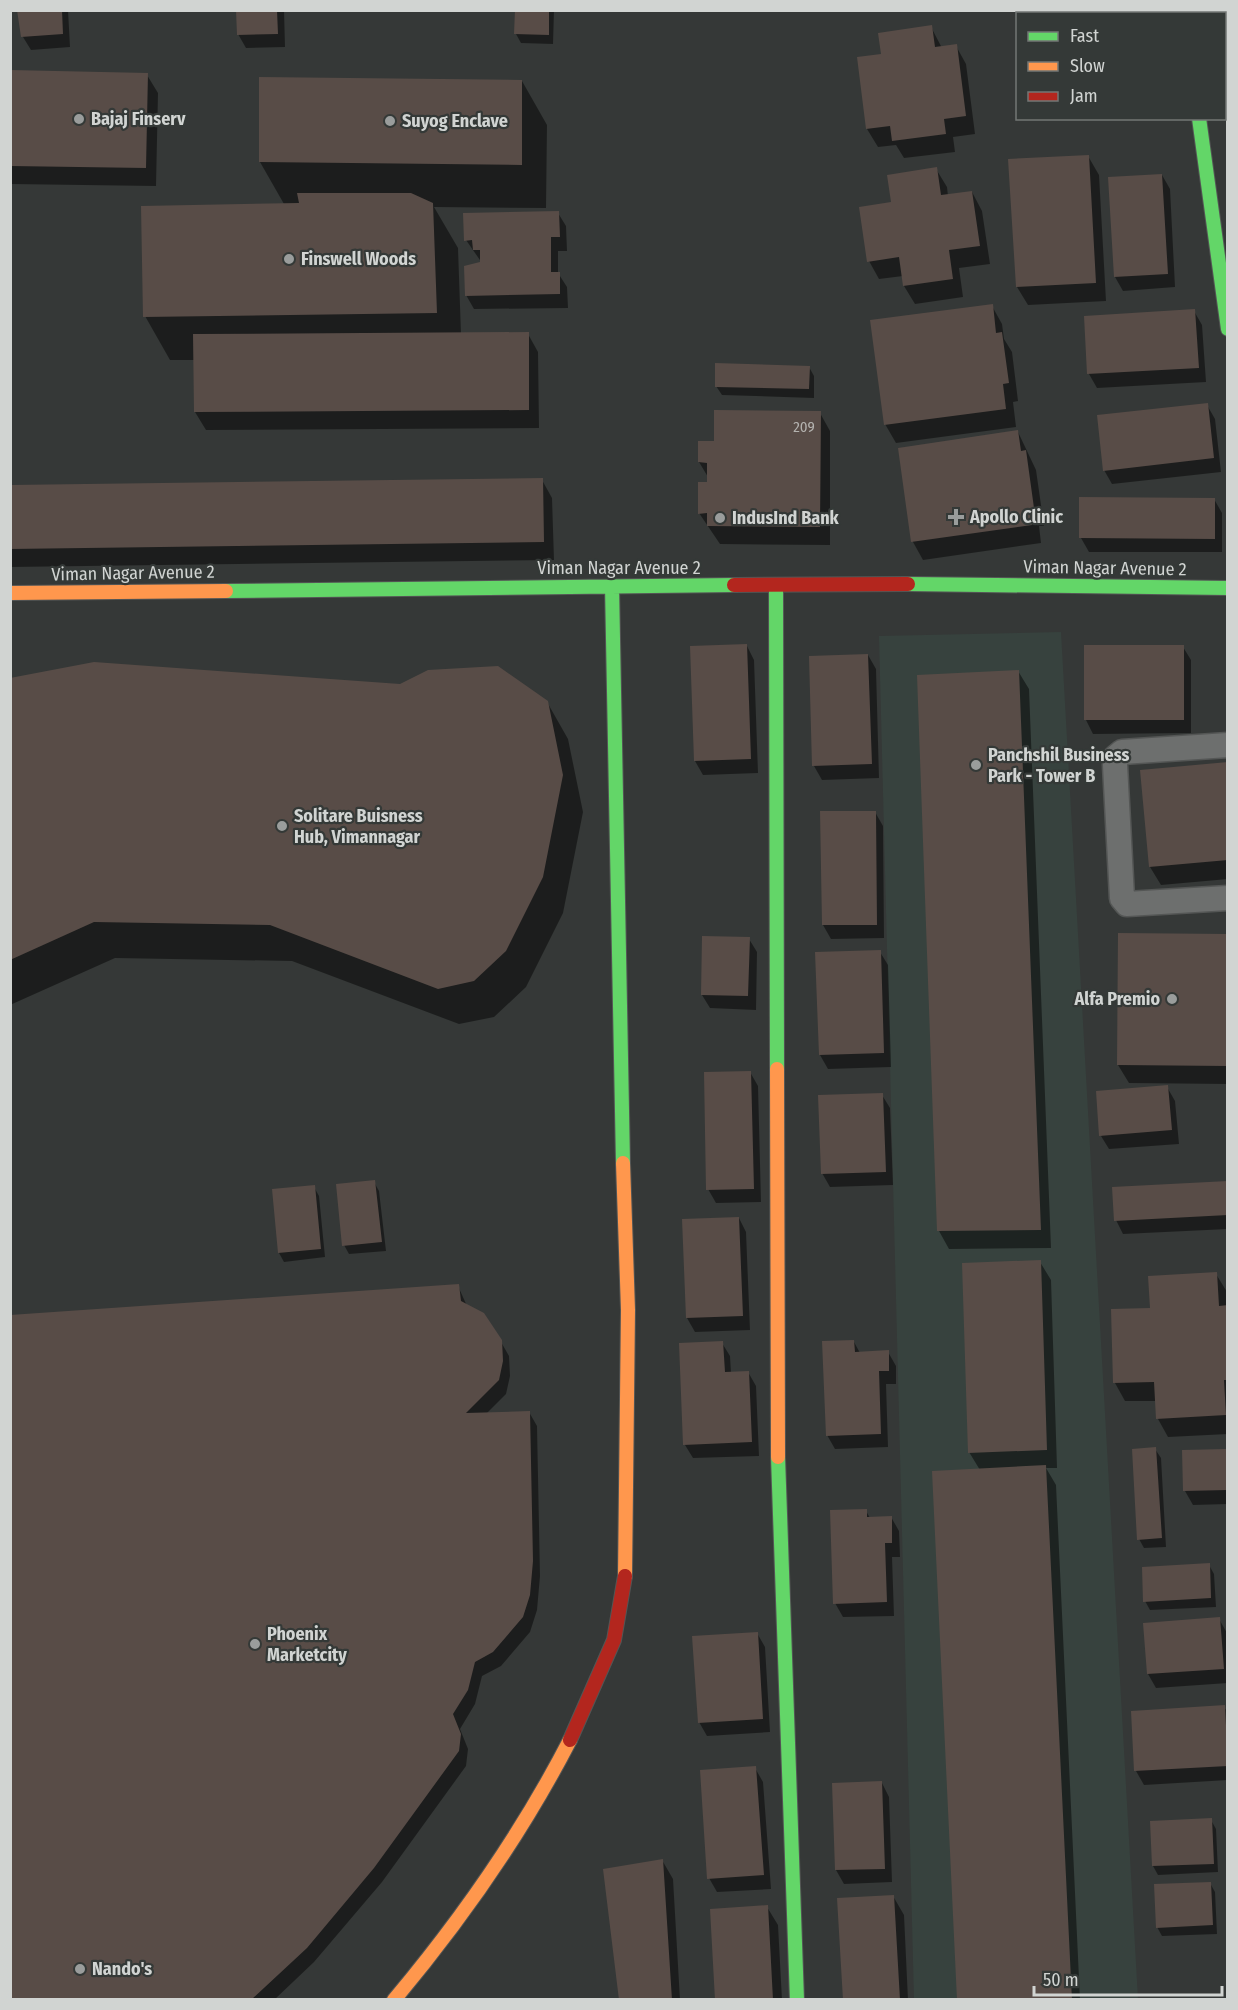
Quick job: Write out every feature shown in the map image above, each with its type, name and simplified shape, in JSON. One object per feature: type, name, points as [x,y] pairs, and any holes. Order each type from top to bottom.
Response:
[{"type":"street","points":[[1199,120],[1227,325]]},
{"type":"street","name":"Viman Nagar Avenue 2","points":[[10,593],[911,584],[1227,588]]},
{"type":"street","points":[[394,2000],[436,1950],[549,1780],[582,1716],[614,1640],[625,1577],[628,1310],[619,1036],[612,586]]},
{"type":"street","points":[[776,586],[778,1454],[797,2000]]},
{"type":"street","points":[[1227,745],[1122,752],[1116,758],[1115,765],[1122,898],[1127,904],[1227,898]]},
{"type":"shaded area","points":[[1061,632],[1138,1999],[914,1999],[879,636]]},
{"type":"building","points":[[17,10],[62,10],[63,34],[21,37]]},
{"type":"building","points":[[236,10],[277,10],[278,34],[237,35]]},
{"type":"building","points":[[515,10],[549,10],[549,35],[514,34]]},
{"type":"building","points":[[1079,10],[1146,10],[1146,12],[1079,12]]},
{"type":"building","points":[[932,25],[935,47],[957,44],[966,116],[944,119],[946,134],[892,141],[890,126],[866,129],[857,57],[881,54],[878,33]]},
{"type":"building","name":"Bajaj Finserv","points":[[10,70],[148,73],[146,168],[10,166]]},
{"type":"building","name":"Suyog Enclave","points":[[259,77],[522,80],[522,165],[259,162]]},
{"type":"building","points":[[1089,155],[1096,283],[1016,287],[1008,159]]},
{"type":"building","points":[[937,167],[941,195],[972,191],[980,246],[949,250],[953,279],[903,286],[899,257],[867,262],[859,207],[891,202],[887,175]]},
{"type":"building","points":[[1162,174],[1168,274],[1114,277],[1108,177]]},
{"type":"building","name":"Finswell Woods","points":[[297,193],[411,193],[433,203],[437,313],[143,317],[141,206],[299,203]]},
{"type":"building","points":[[559,211],[560,237],[551,237],[551,272],[560,272],[560,294],[465,296],[464,266],[480,262],[480,250],[473,250],[472,240],[464,241],[463,213]]},
{"type":"building","points":[[993,304],[996,333],[1002,332],[1009,383],[1003,384],[1006,409],[884,425],[870,320]]},
{"type":"building","points":[[1195,309],[1199,368],[1087,374],[1084,316]]},
{"type":"building","points":[[529,332],[529,410],[194,412],[193,334]]},
{"type":"building","points":[[715,363],[810,366],[809,389],[715,387]]},
{"type":"building","points":[[1208,403],[1214,458],[1103,471],[1097,415]]},
{"type":"building","points":[[714,410],[821,411],[820,527],[707,526],[707,513],[698,514],[698,482],[707,482],[707,463],[698,462],[698,441],[714,441]]},
{"type":"building","points":[[1018,430],[1021,451],[1026,450],[1034,508],[1029,508],[1032,525],[911,542],[898,448]]},
{"type":"building","points":[[543,478],[544,542],[10,549],[10,485]]},
{"type":"building","points":[[1079,497],[1215,498],[1215,539],[1079,538]]},
{"type":"building","points":[[747,644],[751,759],[694,761],[690,646]]},
{"type":"building","points":[[1084,645],[1184,645],[1184,720],[1084,720]]},
{"type":"building","points":[[868,654],[872,764],[812,766],[809,656]]},
{"type":"building","name":"Solitare Buisness Hub, Vimannagar","points":[[94,662],[400,684],[428,670],[498,666],[548,701],[563,775],[543,877],[506,951],[474,981],[438,989],[270,925],[94,922],[10,960],[10,678]]},
{"type":"building","points":[[1019,670],[1041,1230],[937,1231],[917,675]]},
{"type":"building","points":[[1228,762],[1228,860],[1149,867],[1140,770]]},
{"type":"building","points":[[820,811],[876,811],[877,925],[822,925]]},
{"type":"building","name":"Alfa Premio","points":[[1118,933],[1228,934],[1228,1066],[1117,1065]]},
{"type":"building","points":[[702,936],[750,937],[748,996],[701,995]]},
{"type":"building","points":[[881,950],[884,1053],[819,1055],[815,952]]},
{"type":"building","points":[[751,1071],[754,1189],[706,1190],[704,1072]]},
{"type":"building","points":[[1168,1085],[1172,1130],[1099,1136],[1096,1091]]},
{"type":"building","points":[[883,1093],[886,1172],[821,1174],[818,1095]]},
{"type":"building","points":[[375,1180],[382,1242],[342,1246],[336,1184]]},
{"type":"building","points":[[1228,1181],[1228,1215],[1114,1221],[1112,1187]]},
{"type":"building","points":[[315,1185],[321,1249],[278,1253],[272,1189]]},
{"type":"building","points":[[739,1217],[743,1316],[686,1318],[682,1219]]},
{"type":"building","points":[[1041,1260],[1047,1450],[968,1453],[962,1263]]},
{"type":"building","points":[[1217,1272],[1219,1306],[1228,1305],[1228,1380],[1224,1380],[1226,1415],[1156,1419],[1154,1382],[1113,1383],[1111,1309],[1150,1308],[1148,1276]]},
{"type":"building","name":"Phoenix Marketcity","points":[[459,1284],[461,1301],[484,1313],[502,1340],[503,1361],[499,1380],[466,1413],[530,1411],[533,1561],[530,1595],[523,1617],[493,1652],[475,1662],[468,1690],[453,1714],[461,1734],[459,1751],[374,1868],[307,1948],[251,2000],[10,2000],[10,1315]]},
{"type":"building","points":[[854,1340],[855,1352],[889,1350],[889,1371],[879,1371],[881,1434],[826,1436],[822,1341]]},
{"type":"building","points":[[723,1341],[725,1372],[749,1371],[752,1442],[683,1445],[679,1343]]},
{"type":"building","points":[[1156,1447],[1162,1538],[1137,1540],[1132,1449]]},
{"type":"building","points":[[1228,1449],[1228,1490],[1183,1491],[1182,1450]]},
{"type":"building","points":[[1046,1465],[1072,2000],[957,2000],[932,1471]]},
{"type":"building","points":[[867,1509],[867,1517],[892,1516],[892,1543],[885,1543],[887,1602],[833,1604],[830,1510]]},
{"type":"building","points":[[1210,1563],[1211,1598],[1143,1602],[1142,1567]]},
{"type":"building","points":[[1220,1617],[1224,1669],[1147,1674],[1143,1623]]},
{"type":"building","points":[[758,1632],[763,1719],[698,1723],[692,1636]]},
{"type":"building","points":[[1225,1705],[1228,1766],[1134,1771],[1131,1711]]},
{"type":"building","points":[[756,1766],[764,1875],[707,1879],[700,1770]]},
{"type":"building","points":[[882,1781],[885,1869],[835,1870],[832,1783]]},
{"type":"building","points":[[1212,1818],[1214,1864],[1152,1866],[1150,1821]]},
{"type":"building","points":[[663,1859],[672,2000],[619,2000],[603,1869]]},
{"type":"building","points":[[1211,1882],[1213,1925],[1156,1928],[1154,1884]]},
{"type":"building","points":[[894,1895],[900,2000],[843,2000],[837,1898]]},
{"type":"building","points":[[768,1905],[773,2000],[715,2000],[710,1909]]},
{"type":"traffic: fast","points":[[1199,120],[1228,329]]},
{"type":"traffic: fast","points":[[908,584],[1228,588]]},
{"type":"traffic: fast","points":[[226,591],[734,585]]},
{"type":"traffic: fast","points":[[612,586],[623,1163]]},
{"type":"traffic: fast","points":[[776,586],[777,1069]]},
{"type":"traffic: fast","points":[[778,1457],[797,2000]]},
{"type":"traffic: slow","points":[[10,593],[226,591]]},
{"type":"traffic: slow","points":[[777,1069],[778,1457]]},
{"type":"traffic: slow","points":[[623,1163],[628,1310],[625,1576]]},
{"type":"traffic: slow","points":[[394,2000],[443,1939],[489,1875],[532,1809],[570,1740]]},
{"type":"traffic: jam","points":[[734,585],[908,584]]},
{"type":"traffic: jam","points":[[570,1740],[614,1640],[625,1576]]},
{"type":"place","name":"Bajaj Finserv","points":[[79,119]]},
{"type":"place","name":"Suyog Enclave","points":[[390,121]]},
{"type":"place","name":"Finswell Woods","points":[[289,259]]},
{"type":"place","name":"Apollo Clinic","points":[[956,517]]},
{"type":"place","name":"IndusInd Bank","points":[[720,518]]},
{"type":"place","name":"Panchshil Business Park - Tower B","points":[[976,765]]},
{"type":"place","name":"Solitare Buisness Hub, Vimannagar","points":[[282,826]]},
{"type":"place","name":"Alfa Premio","points":[[1172,999]]},
{"type":"place","name":"Phoenix Marketcity","points":[[255,1644]]},
{"type":"place","name":"Nando's","points":[[80,1969]]}]
